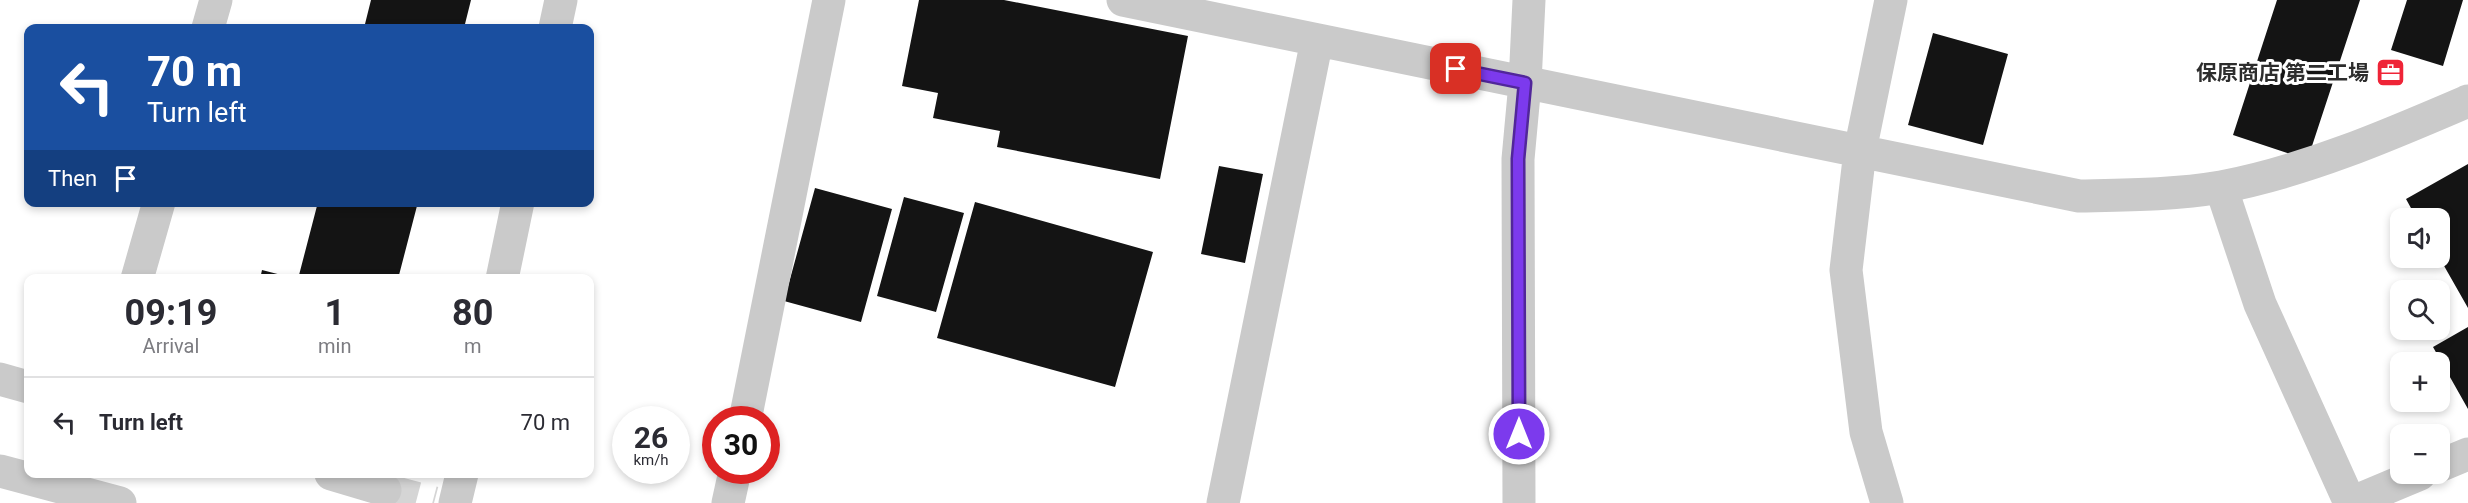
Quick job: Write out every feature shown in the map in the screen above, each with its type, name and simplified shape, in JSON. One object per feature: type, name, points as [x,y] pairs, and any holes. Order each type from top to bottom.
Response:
[{"type":"street","points":[[209,24],[216,0]]},
{"type":"street","points":[[556,24],[561,0]]},
{"type":"street","points":[[748,406],[829,0]]},
{"type":"street","points":[[1123,0],[2079,196],[2160,194],[2221,187],[2277,173],[2380,138],[2468,101]]},
{"type":"street","points":[[1519,503],[1518,159],[1529,0]]},
{"type":"street","points":[[1887,503],[1866,432],[1846,270],[1860,151],[1891,0]]},
{"type":"street","points":[[1223,503],[1317,40]]},
{"type":"street","points":[[2221,187],[2260,304],[2351,503],[2396,484]]},
{"type":"street","points":[[138,274],[158,207]]},
{"type":"street","points":[[503,274],[517,207]]},
{"type":"street","points":[[0,379],[24,386]]},
{"type":"street","points":[[2450,461],[2468,454]]},
{"type":"street","points":[[0,471],[24,477]]},
{"type":"street","points":[[26,478],[120,503]]},
{"type":"street","points":[[344,478],[385,490]]},
{"type":"street","points":[[456,503],[461,478]]},
{"type":"street","points":[[728,503],[732,484]]},
{"type":"building","points":[[371,0],[471,0],[465,24],[365,24]]},
{"type":"building","points":[[919,0],[1004,0],[1188,36],[1160,179],[997,147],[1000,131],[933,118],[938,93],[902,86]]},
{"type":"building","points":[[2277,0],[2360,0],[2312,146],[2290,154],[2233,135]]},
{"type":"building","points":[[2407,0],[2463,0],[2443,66],[2391,50]]},
{"type":"building","points":[[1933,33],[2008,54],[1983,145],[1908,125]]},
{"type":"building","points":[[2468,164],[2468,308],[2445,268],[2450,268],[2450,208],[2411,208],[2406,199]]},
{"type":"building","points":[[1219,166],[1263,174],[1245,263],[1201,254]]},
{"type":"building","points":[[815,188],[892,209],[861,322],[784,301]]},
{"type":"building","points":[[904,197],[964,213],[936,312],[877,296]]},
{"type":"building","points":[[975,202],[1153,252],[1115,387],[937,338]]},
{"type":"building","points":[[317,207],[417,207],[399,274],[299,274]]},
{"type":"building","points":[[262,270],[278,274],[261,274]]},
{"type":"building","points":[[2468,327],[2468,409],[2450,377],[2450,352],[2436,352],[2433,347],[2445,340],[2450,340],[2450,337]]},
{"type":"tunnel","points":[[385,490],[434,503]]},
{"type":"place","name":"保原商店 第二工場","points":[[2390,73]]},
{"type":"route","points":[[1456,69],[1525,83],[1518,159],[1519,434]]}]
